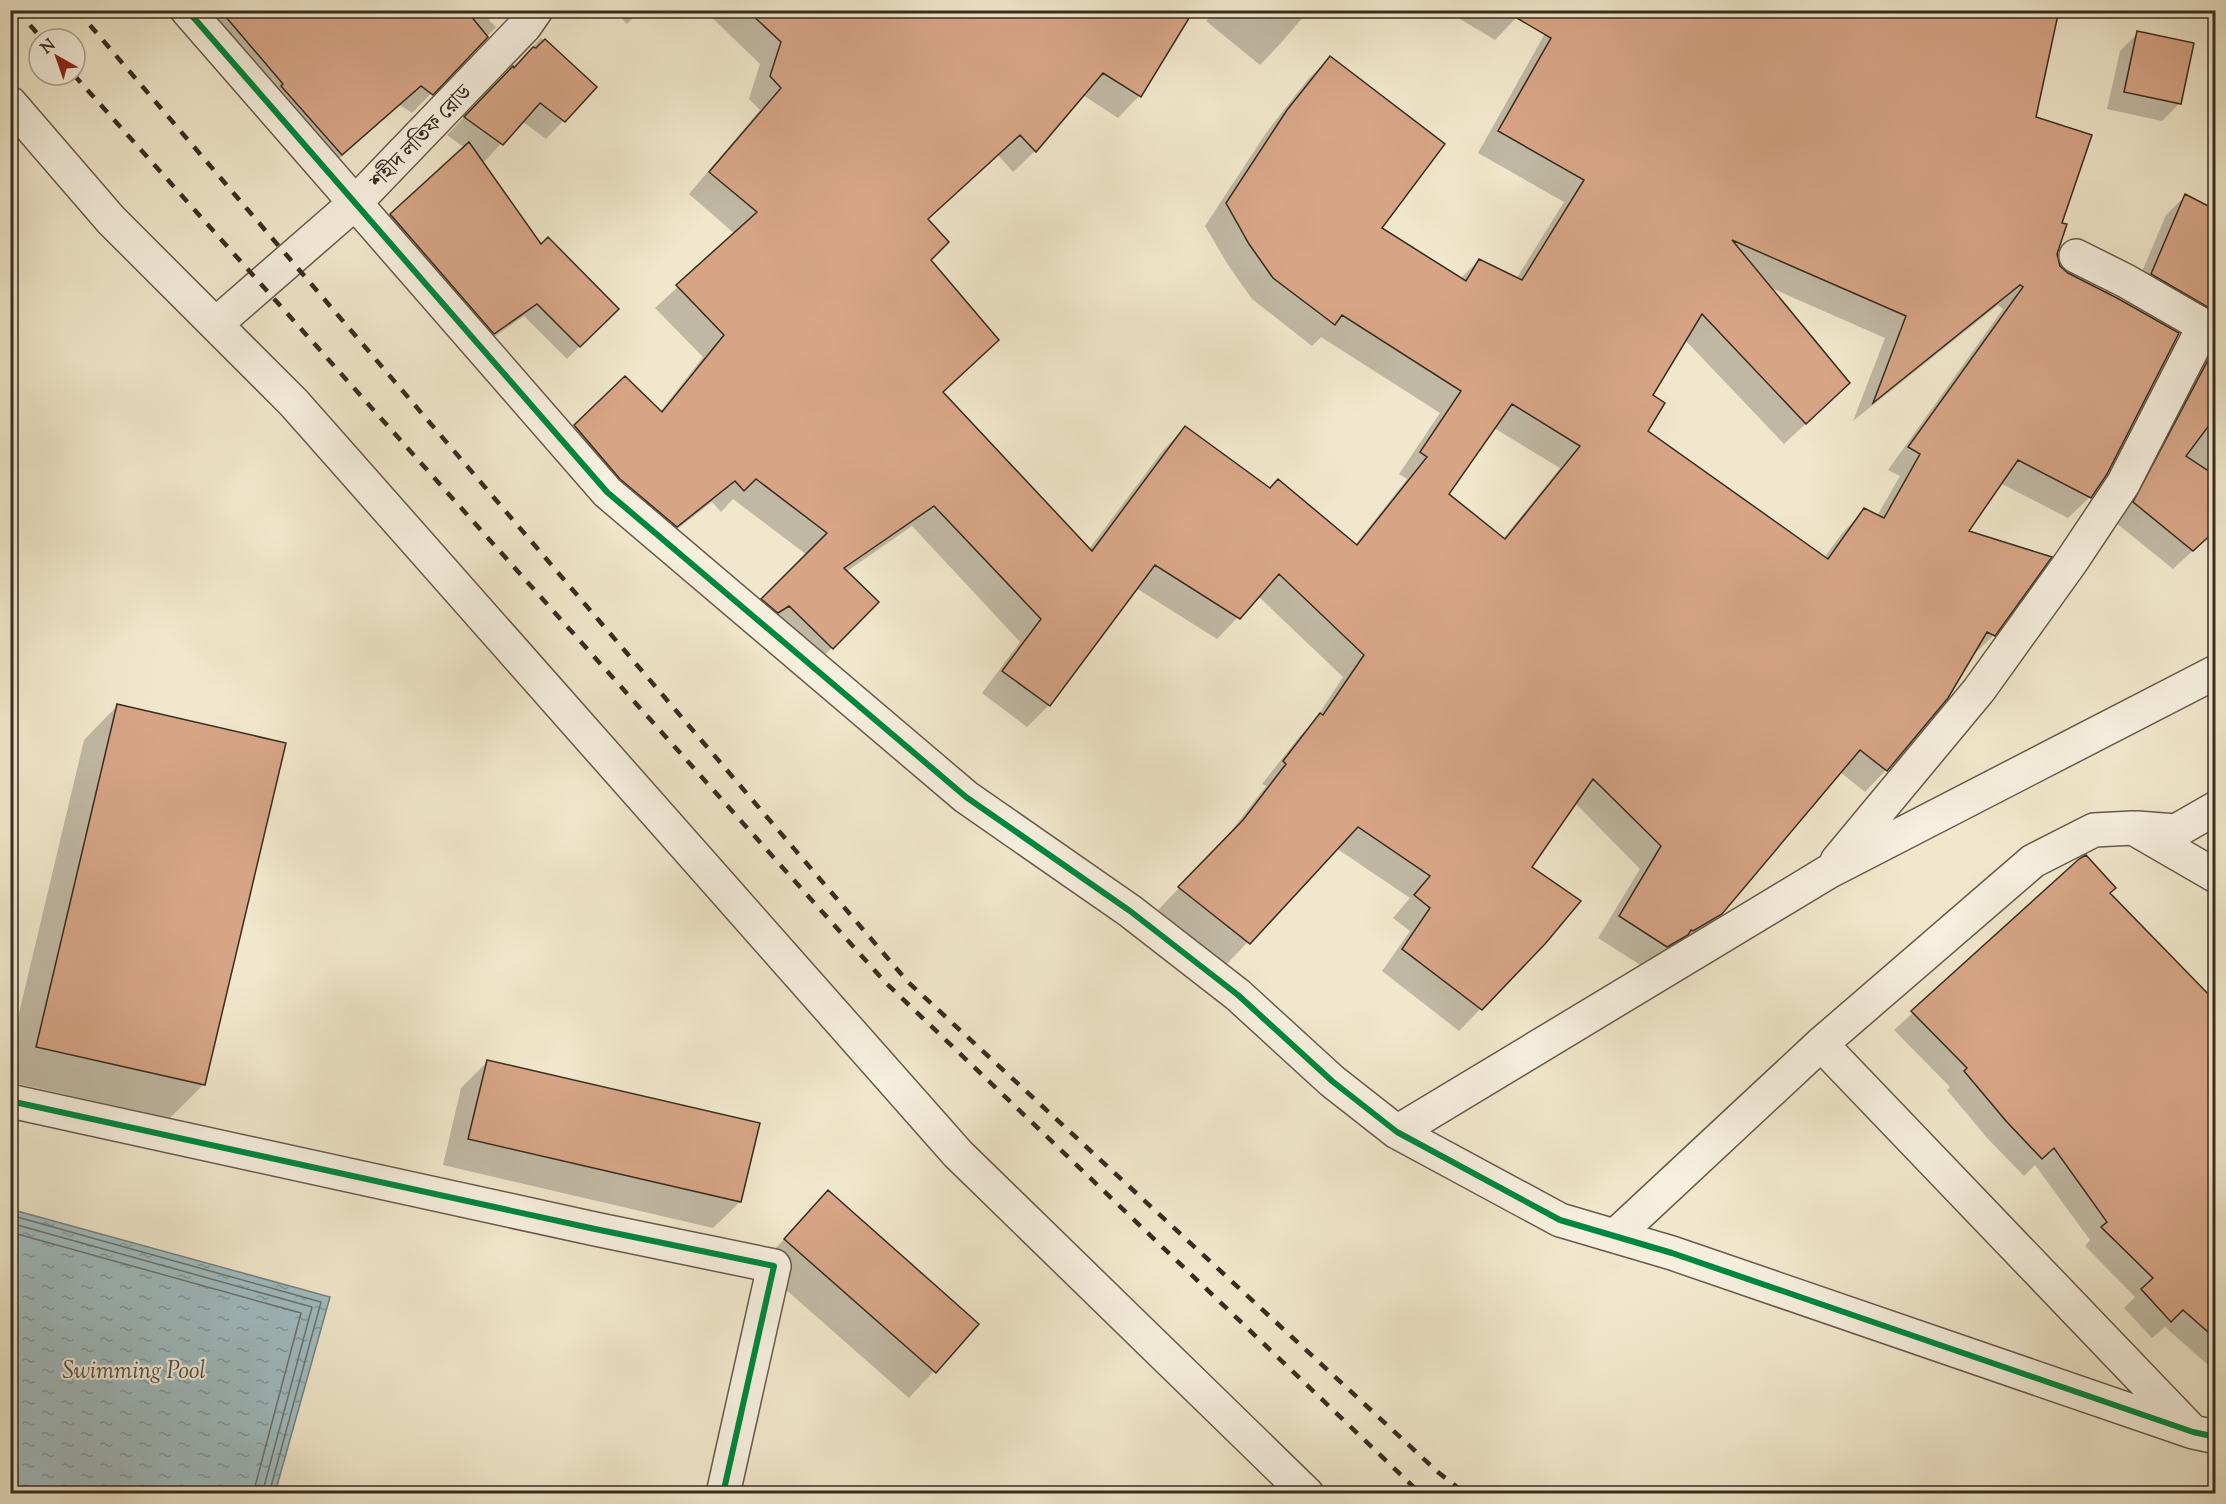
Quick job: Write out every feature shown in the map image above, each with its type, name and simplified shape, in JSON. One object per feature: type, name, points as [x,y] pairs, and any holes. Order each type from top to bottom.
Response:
[{"type":"street","points":[[187,10],[608,492],[966,797],[1130,911],[1238,995],[1332,1081],[1397,1132],[1560,1220],[1683,1257],[2204,1434]]},
{"type":"street","name":"শহীদ লতিফ রোড","points":[[216,324],[355,204],[525,26],[536,10]]},
{"type":"street","points":[[10,103],[111,220],[302,412],[958,1154],[1307,1494]]},
{"type":"street","points":[[1828,872],[1979,690],[2071,562],[2123,484],[2204,326],[2126,281],[2076,256]]},
{"type":"street","points":[[1397,1132],[1828,872],[2216,672]]},
{"type":"street","points":[[1615,1236],[1821,1044],[2034,861],[2094,830],[2133,828],[2176,831],[2216,808]]},
{"type":"street","points":[[2133,828],[2216,876]]},
{"type":"street","points":[[1821,1044],[2204,1434]]},
{"type":"street","points":[[10,1101],[774,1266],[723,1494]]},
{"type":"water","name":"Swimming Pool","points":[[10,1209],[330,1297],[275,1493],[11,1493]]},
{"type":"building","points":[[220,10],[466,10],[488,37],[433,95],[421,86],[342,155],[281,86],[283,84]]},
{"type":"building","points":[[747,10],[1194,10],[1141,97],[1103,73],[1036,152],[1020,135],[928,219],[949,242],[931,260],[999,340],[943,392],[1092,551],[1185,426],[1270,488],[1278,479],[1357,545],[1427,457],[1420,452],[1461,391],[1342,315],[1335,325],[1273,278],[1249,244],[1226,203],[1287,110],[1330,56],[1445,144],[1382,228],[1466,281],[1479,259],[1522,280],[1584,180],[1498,131],[1551,38],[1503,10],[2059,10],[2036,117],[2092,135],[2062,223],[2067,224],[2057,254],[2060,266],[2068,273],[2179,333],[2107,474],[2091,498],[2018,460],[1969,531],[2052,557],[1995,636],[1987,632],[1948,698],[1887,771],[1860,750],[1722,914],[1693,931],[1691,930],[1688,935],[1667,947],[1619,916],[1661,846],[1593,779],[1532,867],[1581,901],[1545,944],[1482,1010],[1402,949],[1430,908],[1414,895],[1430,876],[1358,827],[1250,944],[1178,887],[1243,820],[1286,764],[1283,761],[1320,713],[1323,715],[1364,655],[1279,574],[1240,619],[1155,565],[1050,706],[1002,671],[1041,619],[934,506],[844,568],[879,602],[833,649],[789,606],[778,613],[761,599],[827,533],[756,479],[744,491],[735,481],[677,527],[620,479],[574,425],[625,376],[662,412],[724,335],[676,285],[757,212],[709,172],[781,88],[770,76],[781,42]],"holes":[[[1732,240],[1906,316],[1873,403],[2020,285],[2023,287],[1908,447],[1920,454],[1884,518],[1864,508],[1828,559],[1648,431],[1665,403],[1653,395],[1702,314],[1806,424],[1850,383]],[[1512,404],[1580,446],[1505,539],[1449,494]]]},
{"type":"building","points":[[2137,31],[2194,43],[2181,104],[2124,92]]},
{"type":"building","points":[[545,39],[597,87],[565,122],[540,103],[503,145],[464,117],[513,66],[514,68],[533,47],[536,48]]},
{"type":"building","points":[[469,142],[541,244],[548,237],[619,309],[580,347],[537,304],[494,334],[390,214]]},
{"type":"building","points":[[2185,194],[2216,210],[2216,312],[2151,274]]},
{"type":"building","points":[[2216,345],[2216,416],[2186,456],[2216,476],[2216,530],[2193,551],[2133,502]]},
{"type":"building","points":[[117,704],[286,743],[205,1085],[36,1047]]},
{"type":"building","points":[[2086,855],[2116,888],[2110,893],[2216,1002],[2216,1339],[2183,1310],[2171,1322],[2141,1289],[2153,1278],[2101,1227],[2107,1222],[2054,1148],[2042,1159],[1964,1071],[1967,1068],[1911,1011]]},
{"type":"building","points":[[487,1060],[760,1123],[741,1202],[468,1139]]},
{"type":"building","points":[[828,1190],[979,1324],[936,1373],[784,1239]]},
{"type":"railway","points":[[17,10],[32,27]]},
{"type":"railway","points":[[77,10],[908,982],[1439,1473],[1466,1494]]},
{"type":"railway","points":[[85,87],[885,982],[1421,1494]]},
{"type":"cycle path","points":[[187,10],[607,492],[966,797],[1130,911],[1238,995],[1332,1081],[1397,1132],[1560,1220],[1672,1253],[2193,1432],[2216,1437]]},
{"type":"cycle path","points":[[10,1101],[774,1266],[723,1494]]}]
